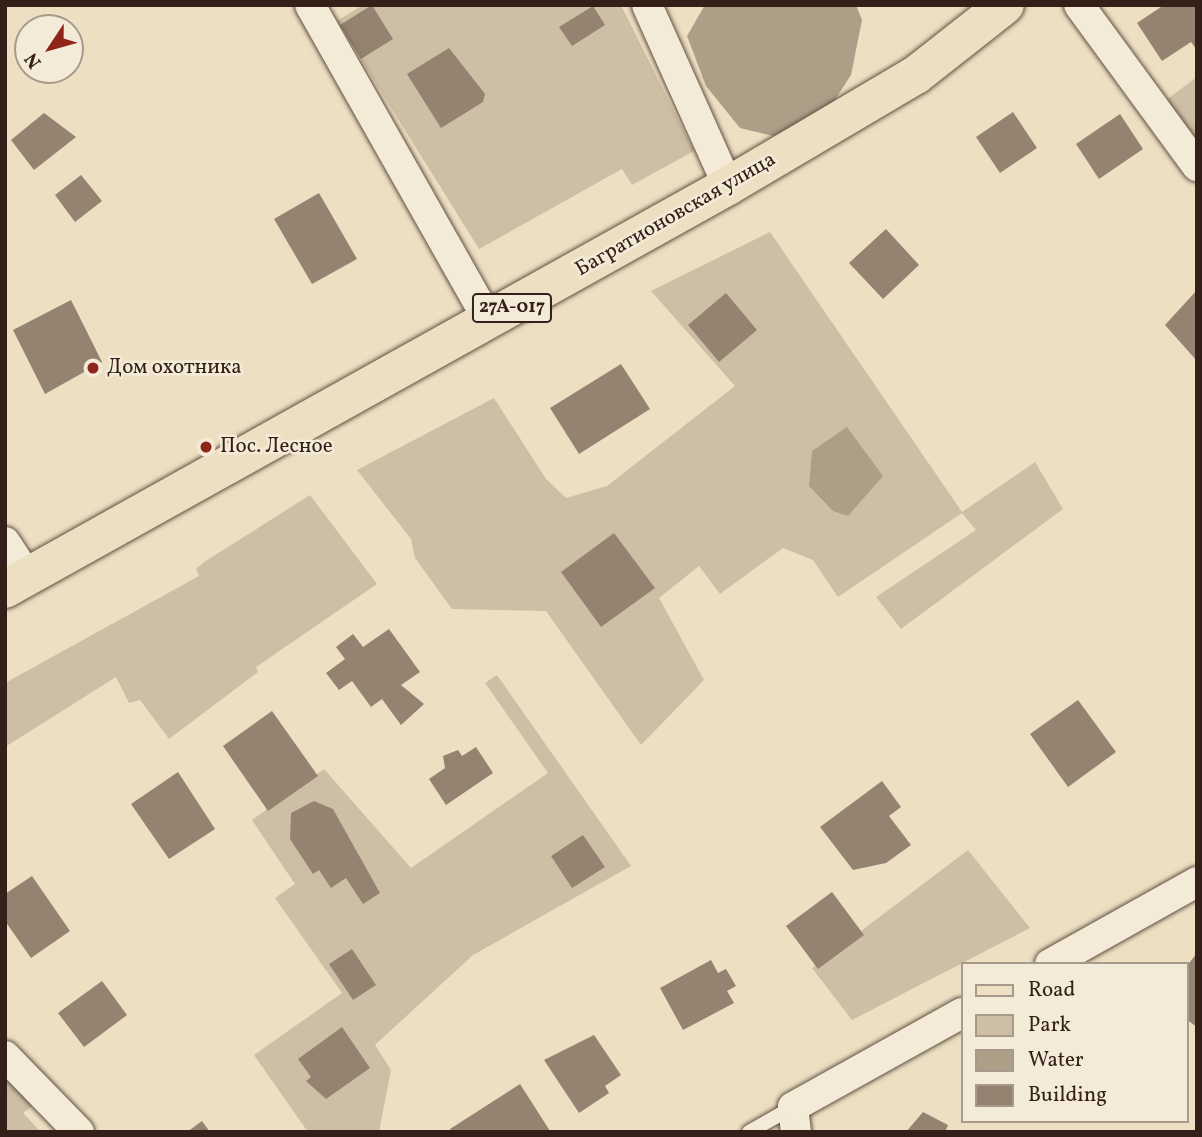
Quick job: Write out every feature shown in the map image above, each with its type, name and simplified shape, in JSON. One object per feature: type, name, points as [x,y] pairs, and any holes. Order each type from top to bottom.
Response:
[{"type":"main road","name":"Багратионовская улица","points":[[17,583],[728,186],[916,75],[1005,5]]},
{"type":"street","points":[[310,5],[489,321]]},
{"type":"street","points":[[647,5],[728,186]]},
{"type":"street","points":[[1079,5],[1197,166]]},
{"type":"street","points":[[5,541],[17,583]]},
{"type":"street","points":[[1054,962],[1197,882]]},
{"type":"street","points":[[794,1120],[960,1014]]},
{"type":"street","points":[[5,1056],[79,1132]]},
{"type":"lane","points":[[749,1132],[794,1120]]},
{"type":"green space","points":[[363,5],[621,5],[694,151],[632,185],[622,169],[479,249],[337,21]]},
{"type":"green space","points":[[1197,77],[1197,142],[1158,106]]},
{"type":"green space","points":[[770,232],[962,512],[1035,462],[1063,509],[901,629],[876,597],[976,530],[962,513],[838,597],[813,560],[783,548],[720,594],[699,566],[659,598],[704,680],[641,745],[546,611],[452,609],[415,558],[411,539],[357,470],[494,398],[546,479],[566,498],[607,486],[735,386],[651,291]]},
{"type":"green space","points":[[310,495],[377,584],[256,667],[258,672],[169,739],[140,700],[129,703],[116,677],[5,747],[5,683],[199,576],[196,569],[204,562]]},
{"type":"green space","points":[[497,675],[631,866],[473,955],[375,1045],[391,1070],[379,1132],[308,1132],[254,1055],[342,993],[275,898],[295,884],[252,820],[324,769],[411,868],[548,773],[485,683]]},
{"type":"green space","points":[[968,850],[1030,928],[852,1020],[812,968]]},
{"type":"green space","points":[[5,1066],[46,1096],[23,1113],[41,1132],[5,1132]]},
{"type":"water","points":[[705,5],[856,5],[862,20],[851,75],[827,112],[773,136],[740,128],[706,86],[687,36]]},
{"type":"water","points":[[847,427],[883,476],[848,516],[833,511],[809,486],[812,451]]},
{"type":"building","points":[[372,5],[393,39],[361,59],[340,25]]},
{"type":"building","points":[[1164,5],[1197,5],[1197,50],[1191,42],[1162,61],[1137,23]]},
{"type":"building","points":[[593,6],[605,25],[572,46],[559,27]]},
{"type":"building","points":[[449,48],[485,94],[483,102],[441,128],[407,74]]},
{"type":"building","points":[[1013,112],[1037,148],[1000,173],[976,137]]},
{"type":"building","points":[[44,113],[76,137],[34,170],[11,140]]},
{"type":"building","points":[[1120,114],[1143,149],[1099,179],[1076,144]]},
{"type":"building","points":[[81,175],[102,201],[75,222],[55,195]]},
{"type":"building","points":[[319,193],[357,259],[312,284],[274,219]]},
{"type":"building","points":[[886,229],[919,265],[883,299],[849,263]]},
{"type":"building","points":[[1197,290],[1197,361],[1165,325]]},
{"type":"building","points":[[726,293],[757,330],[719,362],[688,325]]},
{"type":"building","points":[[71,300],[102,362],[45,394],[13,330]]},
{"type":"building","points":[[621,364],[650,409],[579,454],[550,408]]},
{"type":"building","points":[[614,533],[655,588],[601,627],[561,572]]},
{"type":"building","points":[[389,629],[420,672],[401,685],[424,704],[401,725],[382,699],[371,707],[352,681],[339,690],[326,673],[345,659],[336,647],[353,634],[363,647]]},
{"type":"building","points":[[1078,700],[1116,752],[1068,787],[1030,734]]},
{"type":"building","points":[[272,711],[318,776],[268,811],[223,746]]},
{"type":"building","points":[[476,747],[493,773],[446,805],[429,779],[445,768],[443,756],[458,750],[462,756]]},
{"type":"building","points":[[178,772],[215,829],[169,859],[131,804]]},
{"type":"building","points":[[882,781],[901,807],[889,816],[911,845],[886,863],[853,870],[820,827]]},
{"type":"building","points":[[314,801],[333,809],[380,893],[363,904],[346,878],[331,888],[319,870],[313,874],[290,839],[291,813]]},
{"type":"building","points":[[583,835],[605,867],[572,888],[551,856]]},
{"type":"building","points":[[32,876],[70,931],[31,958],[5,921],[5,894]]},
{"type":"building","points":[[832,892],[864,935],[818,969],[786,926]]},
{"type":"building","points":[[352,949],[376,985],[353,1000],[329,964]]},
{"type":"building","points":[[1197,953],[1197,1027],[1188,1020],[1188,964]]},
{"type":"building","points":[[711,960],[718,973],[726,969],[736,986],[727,991],[734,1003],[683,1030],[660,988]]},
{"type":"building","points":[[102,981],[127,1015],[84,1047],[58,1013]]},
{"type":"building","points":[[342,1027],[370,1068],[326,1099],[306,1081],[311,1077],[298,1059]]},
{"type":"building","points":[[594,1035],[621,1075],[605,1086],[609,1093],[579,1113],[544,1060]]},
{"type":"building","points":[[520,1084],[550,1131],[451,1132],[450,1129]]},
{"type":"building","points":[[923,1112],[948,1125],[945,1132],[906,1132]]},
{"type":"building","points":[[202,1121],[210,1132],[187,1132]]},
{"type":"place","name":"Дом охотника","points":[[93,368]]},
{"type":"place","name":"Пос. Лесное","points":[[206,447]]}]
